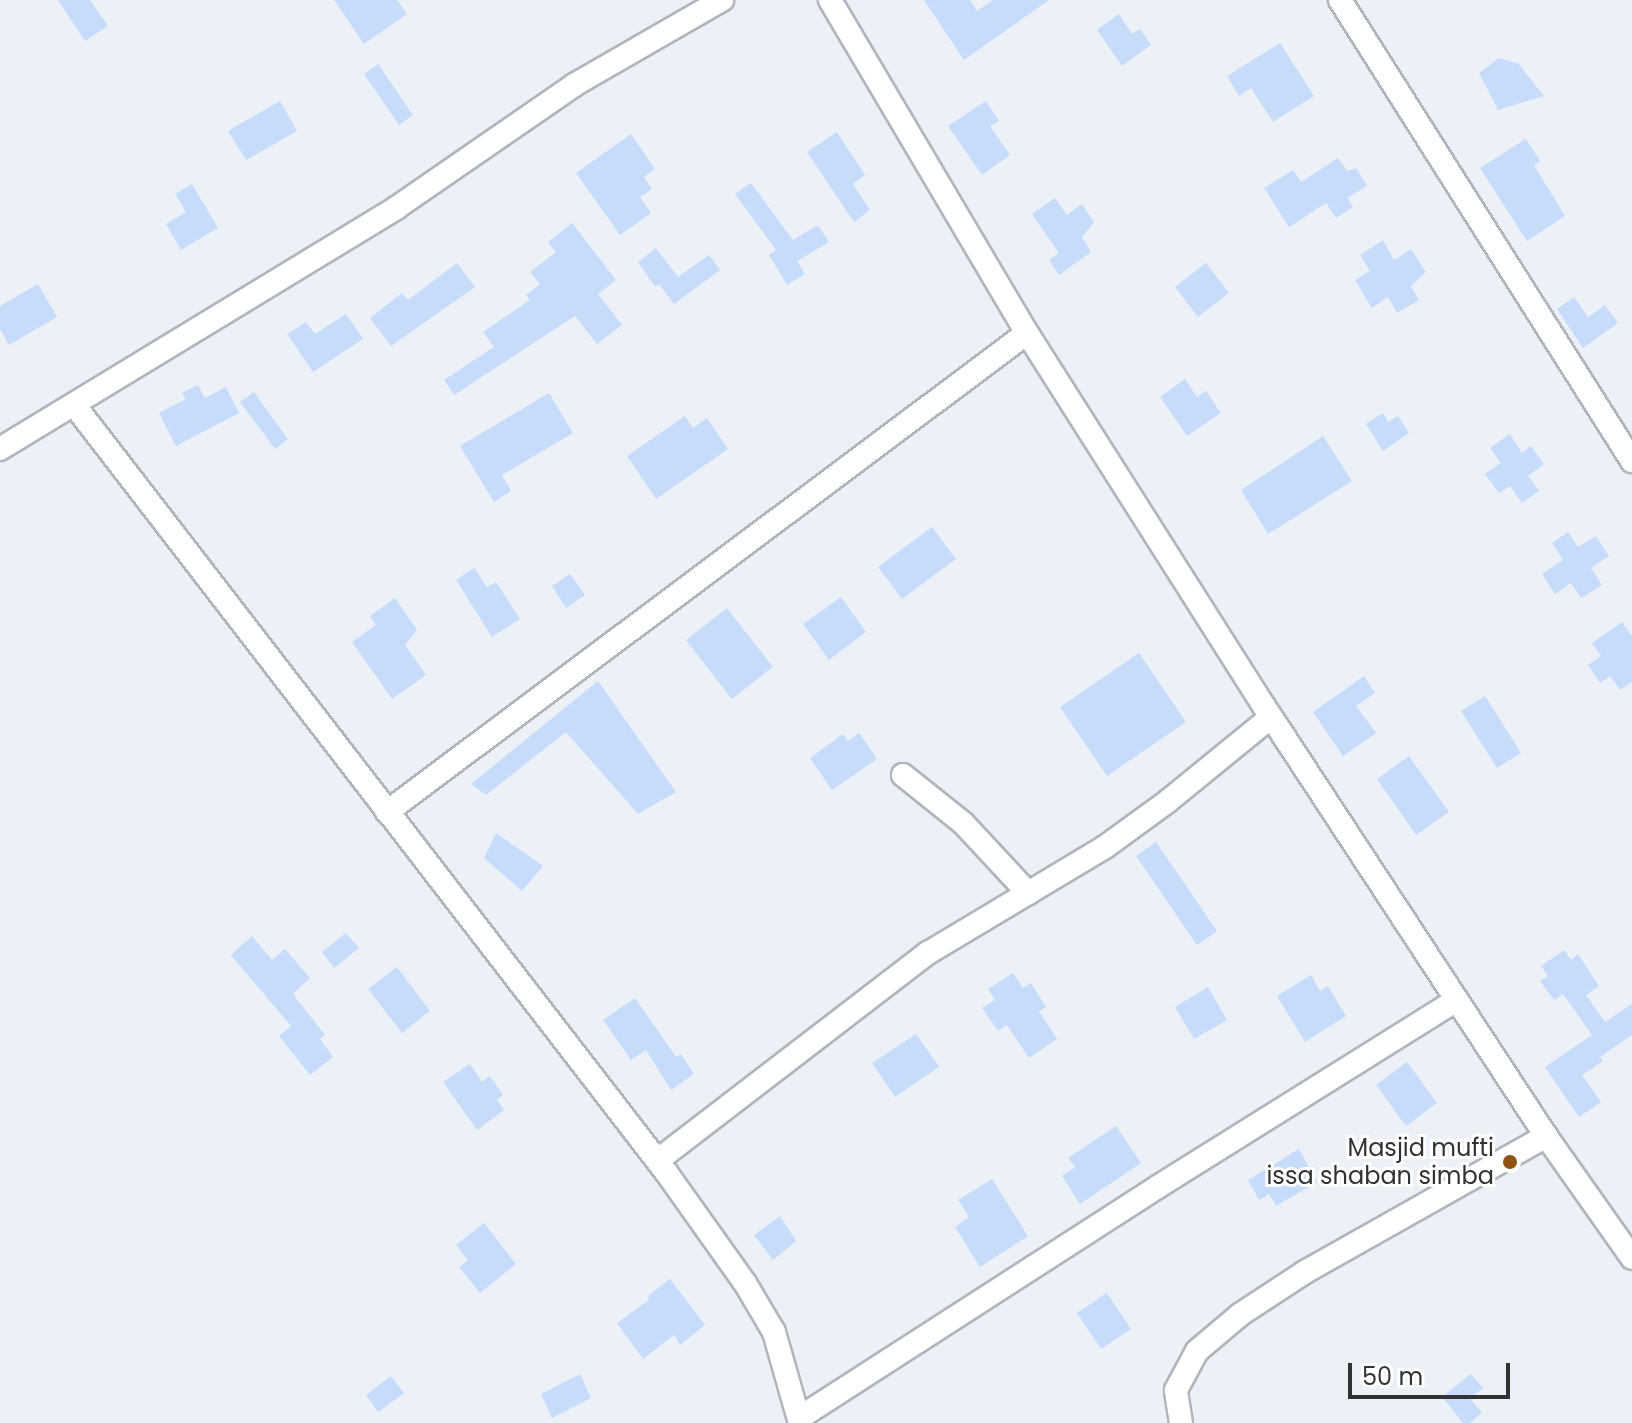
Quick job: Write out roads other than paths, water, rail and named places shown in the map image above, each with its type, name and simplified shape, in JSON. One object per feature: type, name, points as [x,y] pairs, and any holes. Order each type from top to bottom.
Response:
[{"type":"street","points":[[0,449],[396,208],[574,85],[722,0]]},
{"type":"street","points":[[830,0],[1027,333],[1271,717],[1546,1136],[1632,1258]]},
{"type":"street","points":[[1340,0],[1632,461]]},
{"type":"street","points":[[387,812],[1027,333]]},
{"type":"street","points":[[75,406],[658,1160],[745,1283],[774,1332],[800,1421],[1159,1186],[1457,1000]]},
{"type":"street","points":[[658,1160],[928,953],[1105,847],[1168,801],[1271,717]]},
{"type":"street","points":[[903,775],[963,823],[1028,893]]},
{"type":"street","points":[[1181,1423],[1176,1390],[1197,1351],[1241,1314],[1305,1272],[1546,1136]]},
{"type":"place","name":"Masjid mufti issa shaban simba","points":[[1510,1162]]}]
